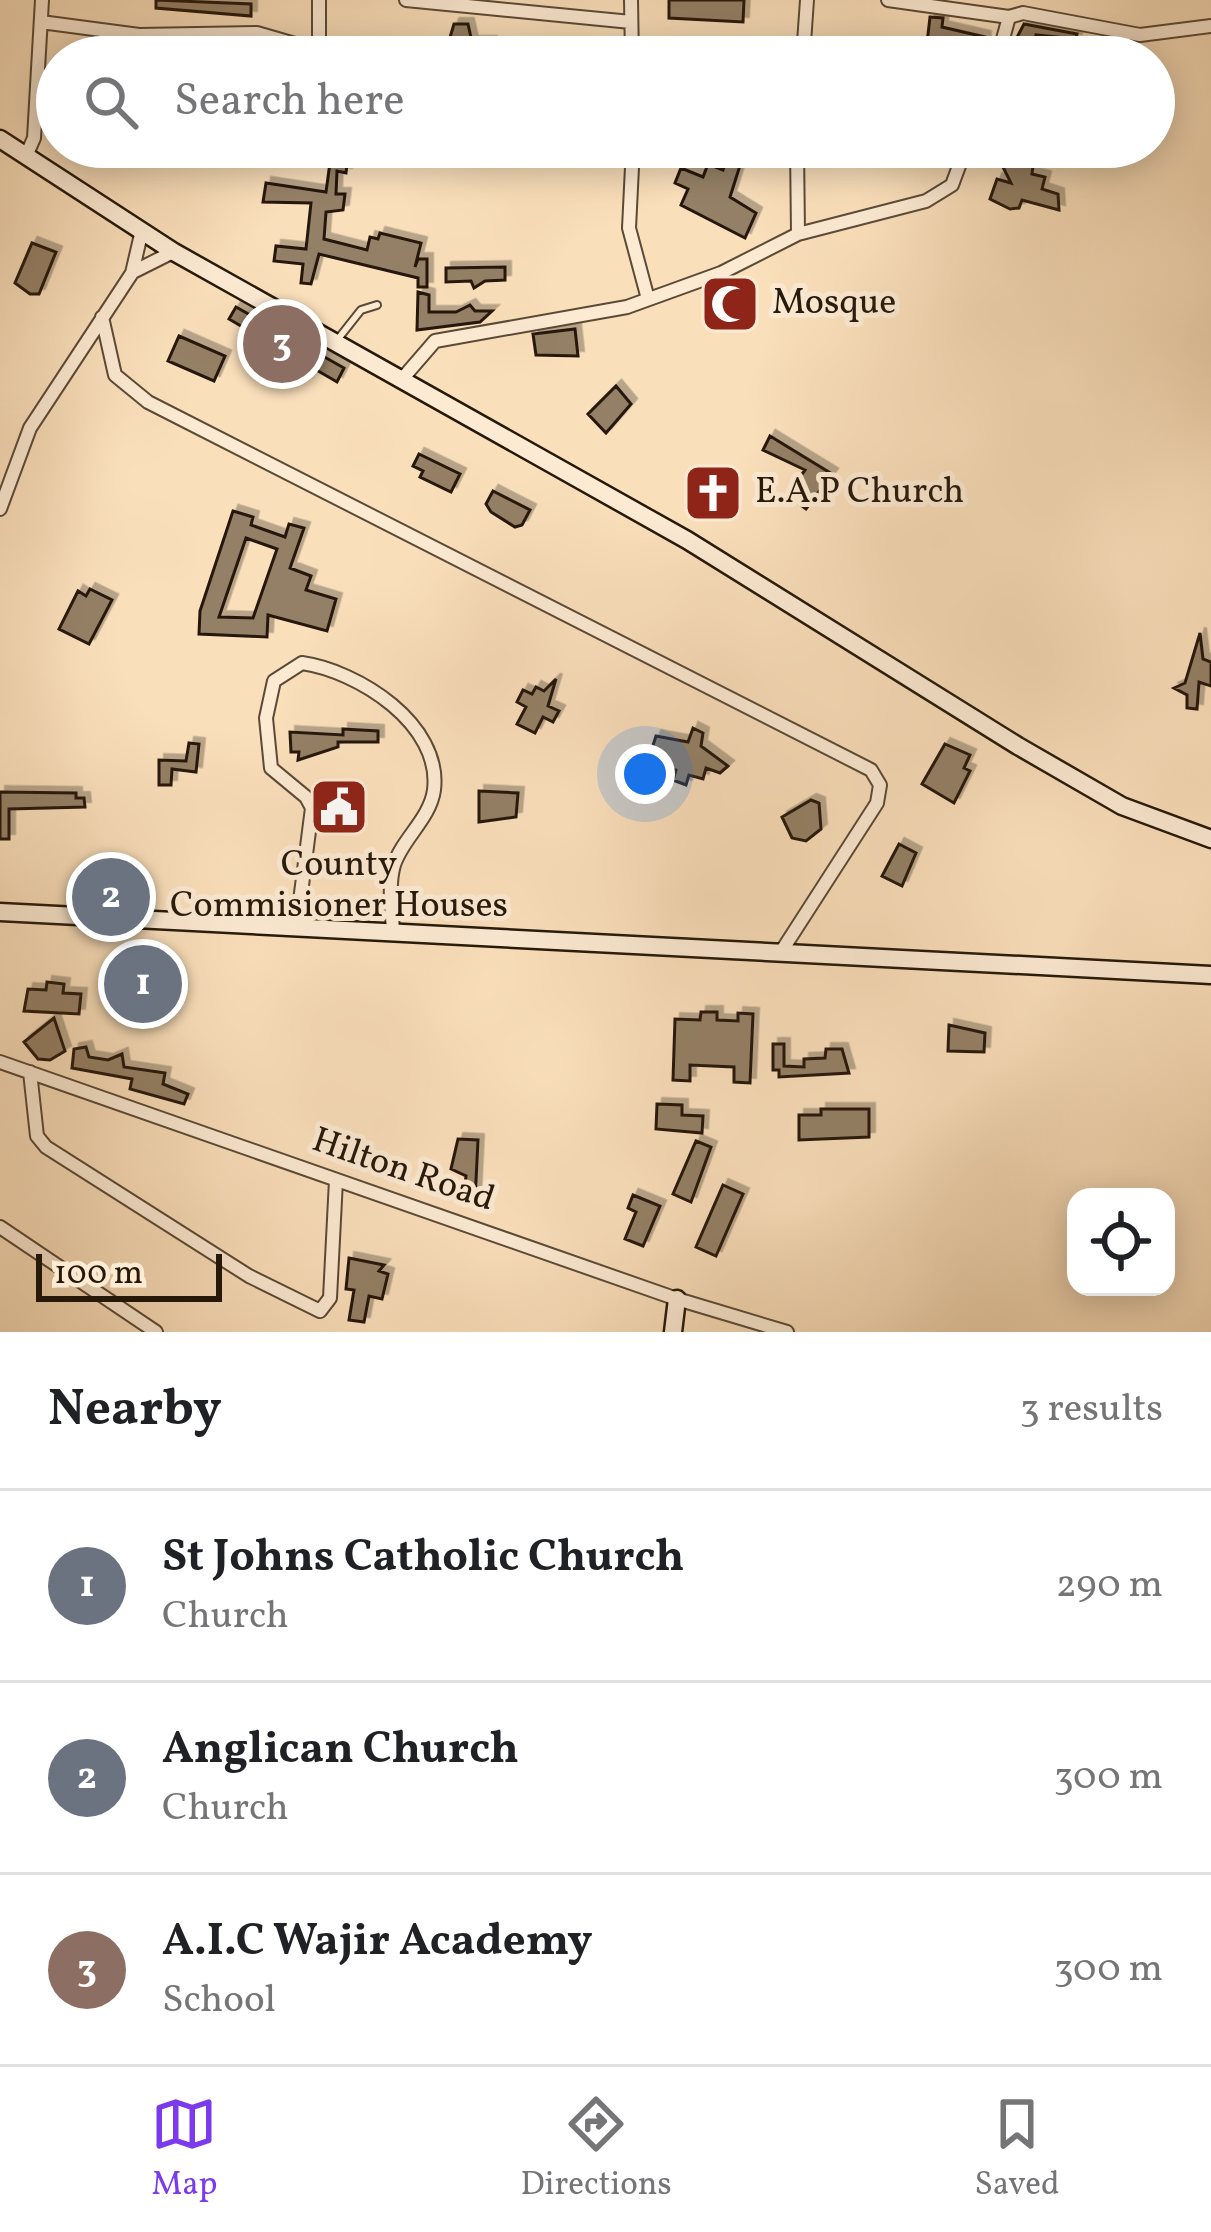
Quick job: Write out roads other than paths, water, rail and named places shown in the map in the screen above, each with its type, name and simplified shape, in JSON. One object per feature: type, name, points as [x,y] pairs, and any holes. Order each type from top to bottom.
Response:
[{"type":"street","points":[[40,36],[42,0]]},
{"type":"street","points":[[319,0],[319,36]]},
{"type":"street","points":[[406,0],[631,22]]},
{"type":"street","points":[[631,0],[631,36]]},
{"type":"street","points":[[804,36],[807,0]]},
{"type":"street","points":[[888,0],[1019,10],[1140,35],[1211,26]]},
{"type":"street","points":[[41,22],[139,35],[273,36]]},
{"type":"street","points":[[26,156],[34,138],[36,105]]},
{"type":"street","points":[[0,139],[36,162]]},
{"type":"street","points":[[45,168],[174,251],[782,596],[1122,806],[1211,839]]},
{"type":"street","points":[[632,168],[629,228],[648,299]]},
{"type":"street","points":[[797,168],[798,234]]},
{"type":"street","points":[[403,378],[435,341],[648,299],[721,273],[798,234],[926,201],[952,185],[958,168]]},
{"type":"street","points":[[1,503],[30,428],[132,273],[142,230]]},
{"type":"street","points":[[132,273],[174,251]]},
{"type":"street","points":[[102,317],[107,358],[115,375],[148,402],[871,770],[880,785],[877,803],[781,952]]},
{"type":"street","points":[[297,924],[312,808],[307,796],[271,768],[266,718],[274,681],[302,663],[351,677],[381,697],[400,714],[433,766],[431,802],[395,861],[393,931]]},
{"type":"street","points":[[0,912],[1211,975]]},
{"type":"street","name":"Hilton Road","points":[[0,1062],[677,1299],[788,1332]]},
{"type":"street","points":[[30,1072],[38,1136],[46,1148],[230,1265],[320,1311],[330,1298],[337,1180]]},
{"type":"street","points":[[0,1227],[156,1332]]},
{"type":"street","points":[[673,1332],[677,1299]]},
{"type":"lane","points":[[335,341],[361,310],[376,304]]},
{"type":"place","name":"Mosque","points":[[730,304]]},
{"type":"place","name":"A.I.C Wajir Academy","points":[[282,344]]},
{"type":"place","name":"E.A.P Church","points":[[713,493]]},
{"type":"place","name":"County Commisioner Houses","points":[[339,807]]},
{"type":"place","name":"Anglican Church","points":[[111,897]]},
{"type":"place","name":"St Johns Catholic Church","points":[[143,984]]}]
